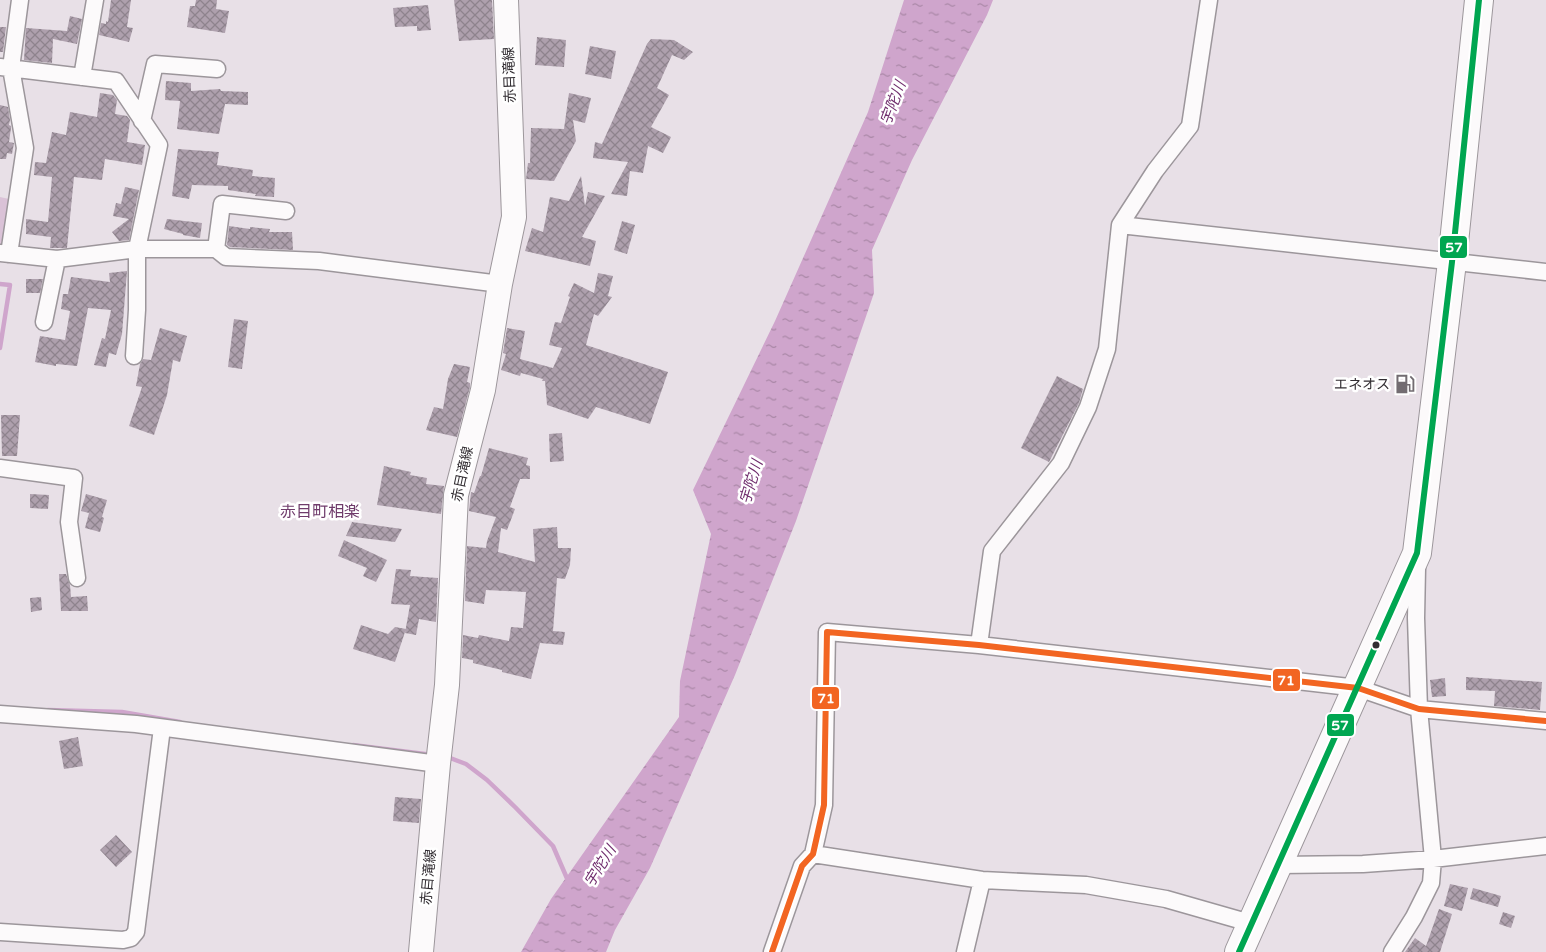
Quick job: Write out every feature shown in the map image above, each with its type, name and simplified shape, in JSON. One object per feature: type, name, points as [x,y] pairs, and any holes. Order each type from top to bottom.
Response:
[{"type":"highway","points":[[1239,952],[1417,553],[1452,262],[1480,0]]},
{"type":"main road","name":"赤目滝線","points":[[421,952],[438,757],[447,685],[456,495],[483,390],[500,284],[514,217],[506,0]]},
{"type":"street","points":[[20,0],[6,68],[25,148],[4,253],[57,259],[137,249],[216,249],[226,257],[319,260],[500,284]]},
{"type":"street","points":[[82,77],[95,0]]},
{"type":"street","points":[[979,645],[992,551],[1061,462],[1088,407],[1107,349],[1120,225],[1155,171],[1190,126],[1209,0]]},
{"type":"street","points":[[142,121],[155,64],[217,69]]},
{"type":"street","points":[[6,68],[116,81],[159,145],[137,249],[138,310],[134,356]]},
{"type":"street","points":[[216,249],[222,204],[286,211]]},
{"type":"street","points":[[1120,225],[1546,272]]},
{"type":"street","points":[[44,322],[57,259]]},
{"type":"street","points":[[0,468],[74,478],[69,522],[77,578]]},
{"type":"street","points":[[1392,952],[1414,917],[1431,883],[1433,859],[1419,709],[1416,618],[1417,553]]},
{"type":"street","points":[[772,952],[802,866],[813,854],[824,805],[827,632],[979,645],[1358,688],[1419,709],[1546,721]]},
{"type":"street","points":[[0,714],[162,728],[438,757]]},
{"type":"street","points":[[0,932],[123,940],[131,938],[136,932],[162,728]]},
{"type":"street","points":[[1278,865],[1363,864],[1433,859],[1546,846]]},
{"type":"street","points":[[813,854],[982,880],[1086,885],[1166,898],[1250,924]]},
{"type":"street","points":[[965,952],[982,880]]},
{"type":"shaded area","points":[[0,197],[9,199],[3,245],[0,244]]},
{"type":"water","name":"宇陀川","points":[[904,0],[993,0],[912,160],[872,250],[874,293],[796,521],[735,675],[650,868],[615,930],[606,952],[521,952],[551,899],[679,717],[680,681],[711,534],[693,490],[775,321],[868,112]]},
{"type":"building","points":[[111,0],[131,0],[127,27],[133,28],[129,42],[99,35],[101,23],[106,24],[106,21],[108,22]]},
{"type":"building","points":[[196,0],[217,0],[216,9],[229,11],[225,33],[187,27],[190,6],[195,6]]},
{"type":"building","points":[[454,0],[492,0],[494,39],[459,41]]},
{"type":"building","points":[[428,5],[431,30],[417,31],[417,26],[395,27],[393,8]]},
{"type":"building","points":[[70,16],[82,19],[77,44],[53,39],[52,63],[24,60],[26,28],[67,31]]},
{"type":"building","points":[[0,27],[6,27],[3,52],[0,52]]},
{"type":"building","points":[[537,37],[566,40],[564,67],[535,65]]},
{"type":"building","points":[[651,39],[674,40],[693,52],[684,60],[672,55],[657,88],[669,95],[651,127],[671,137],[663,153],[648,146],[643,173],[630,171],[627,196],[611,194],[628,162],[593,158],[595,142],[602,144],[647,44]]},
{"type":"building","points":[[590,46],[616,51],[611,79],[585,74]]},
{"type":"building","points":[[166,81],[191,83],[191,91],[220,89],[221,91],[248,92],[248,105],[225,104],[219,134],[177,129],[180,101],[165,100]]},
{"type":"building","points":[[100,93],[113,95],[117,100],[115,114],[127,116],[130,120],[127,142],[145,145],[142,165],[105,159],[102,180],[74,177],[67,248],[50,248],[51,237],[26,234],[26,219],[48,222],[52,177],[34,175],[35,162],[46,163],[52,132],[66,135],[70,112],[97,117]]},
{"type":"building","points":[[569,93],[591,98],[585,123],[573,120],[576,141],[554,181],[526,179],[528,163],[530,163],[531,128],[564,129]]},
{"type":"building","points":[[0,105],[8,107],[9,125],[11,126],[9,142],[14,143],[12,154],[7,153],[6,159],[0,159]]},
{"type":"building","points":[[178,149],[219,152],[217,165],[253,170],[252,176],[275,178],[274,197],[255,196],[256,194],[228,190],[228,186],[192,185],[189,199],[172,196]]},
{"type":"building","points":[[581,176],[585,206],[588,192],[605,196],[582,237],[596,241],[590,266],[525,251],[532,228],[543,232],[550,197],[569,201]]},
{"type":"building","points":[[125,187],[139,190],[129,240],[119,241],[112,232],[129,219],[113,216],[116,203],[121,204]]},
{"type":"building","points":[[167,219],[202,223],[200,238],[164,229]]},
{"type":"building","points":[[622,221],[635,225],[627,254],[614,250]]},
{"type":"building","points":[[229,226],[270,229],[269,232],[292,232],[293,250],[230,247],[227,245]]},
{"type":"building","points":[[127,271],[122,334],[116,355],[109,353],[106,367],[94,365],[102,338],[105,339],[111,310],[88,308],[77,366],[56,364],[56,366],[35,362],[40,336],[65,340],[70,311],[61,309],[63,294],[68,294],[71,277],[110,282],[109,273]]},
{"type":"building","points":[[598,273],[613,276],[608,296],[612,297],[598,316],[594,314],[586,345],[668,372],[650,424],[596,407],[588,419],[547,405],[545,381],[542,381],[543,379],[521,373],[520,376],[501,370],[506,354],[503,353],[507,328],[525,331],[520,359],[553,368],[562,348],[549,345],[555,322],[561,323],[570,297],[568,296],[574,283],[594,293]]},
{"type":"building","points":[[26,279],[43,279],[40,293],[26,293]]},
{"type":"building","points":[[234,319],[248,321],[242,369],[228,367]]},
{"type":"building","points":[[160,328],[187,336],[180,362],[173,360],[167,395],[154,435],[129,426],[142,387],[136,386],[140,364],[143,359],[151,360]]},
{"type":"building","points":[[454,364],[470,367],[467,382],[470,383],[470,387],[457,437],[426,430],[434,407],[443,409],[448,379]]},
{"type":"building","points":[[1057,376],[1083,389],[1079,403],[1049,462],[1021,448]]},
{"type":"building","points":[[1,415],[20,415],[17,456],[2,456]]},
{"type":"building","points":[[562,433],[564,461],[550,462],[549,434]]},
{"type":"building","points":[[489,448],[528,458],[526,465],[530,466],[530,479],[520,479],[510,507],[515,509],[507,530],[501,528],[498,552],[535,562],[533,529],[557,527],[558,548],[571,548],[570,565],[565,579],[557,578],[553,631],[565,632],[563,645],[540,643],[531,679],[502,672],[502,670],[473,663],[473,660],[462,658],[463,635],[478,638],[479,635],[509,641],[511,627],[523,628],[526,592],[486,590],[484,604],[465,601],[467,546],[486,548],[496,517],[469,511],[471,492],[474,493],[481,476]]},
{"type":"building","points":[[384,466],[411,472],[410,475],[427,478],[426,484],[444,486],[441,514],[377,505]]},
{"type":"building","points":[[30,494],[49,495],[48,509],[30,508]]},
{"type":"building","points":[[86,494],[107,500],[100,532],[85,528],[89,513],[81,511]]},
{"type":"building","points":[[352,522],[402,529],[395,542],[346,536]]},
{"type":"building","points":[[344,540],[387,560],[376,582],[363,576],[367,568],[338,556]]},
{"type":"building","points":[[396,569],[411,570],[410,576],[438,578],[436,622],[419,619],[416,635],[405,633],[410,605],[391,604]]},
{"type":"building","points":[[59,574],[66,574],[70,585],[71,597],[87,596],[88,611],[61,611]]},
{"type":"building","points":[[41,597],[42,610],[31,612],[30,598]]},
{"type":"building","points":[[361,625],[388,634],[395,627],[406,629],[395,662],[353,649]]},
{"type":"building","points":[[1466,677],[1542,682],[1540,710],[1494,706],[1495,691],[1466,690]]},
{"type":"building","points":[[1445,678],[1446,696],[1432,697],[1430,680]]},
{"type":"building","points":[[78,737],[83,766],[64,769],[59,741]]},
{"type":"building","points":[[395,797],[421,799],[419,823],[393,821]]},
{"type":"building","points":[[116,835],[132,852],[116,867],[100,850]]},
{"type":"building","points":[[1450,884],[1468,888],[1462,911],[1444,906]]},
{"type":"building","points":[[1473,888],[1501,896],[1498,907],[1470,899]]},
{"type":"building","points":[[1439,909],[1452,914],[1440,952],[1405,952],[1415,938],[1426,946]]},
{"type":"building","points":[[1503,912],[1515,916],[1511,928],[1499,924]]},
{"type":"waterway","points":[[0,284],[10,285],[0,348]]},
{"type":"waterway","points":[[48,710],[122,712],[180,722]]},
{"type":"waterway","points":[[353,745],[433,755]]},
{"type":"waterway","points":[[445,756],[466,764],[487,780],[515,807],[553,846],[569,883]]},
{"type":"transit line","name":"57","points":[[1239,952],[1417,553],[1452,262],[1479,0]]},
{"type":"transit line","name":"71","points":[[772,952],[802,866],[813,854],[824,805],[827,632],[979,645],[1358,688],[1419,709],[1546,721]]},
{"type":"place","name":"エネオス","points":[[1405,384]]},
{"type":"district","name":"赤目町相楽","points":[[320,511]]}]
